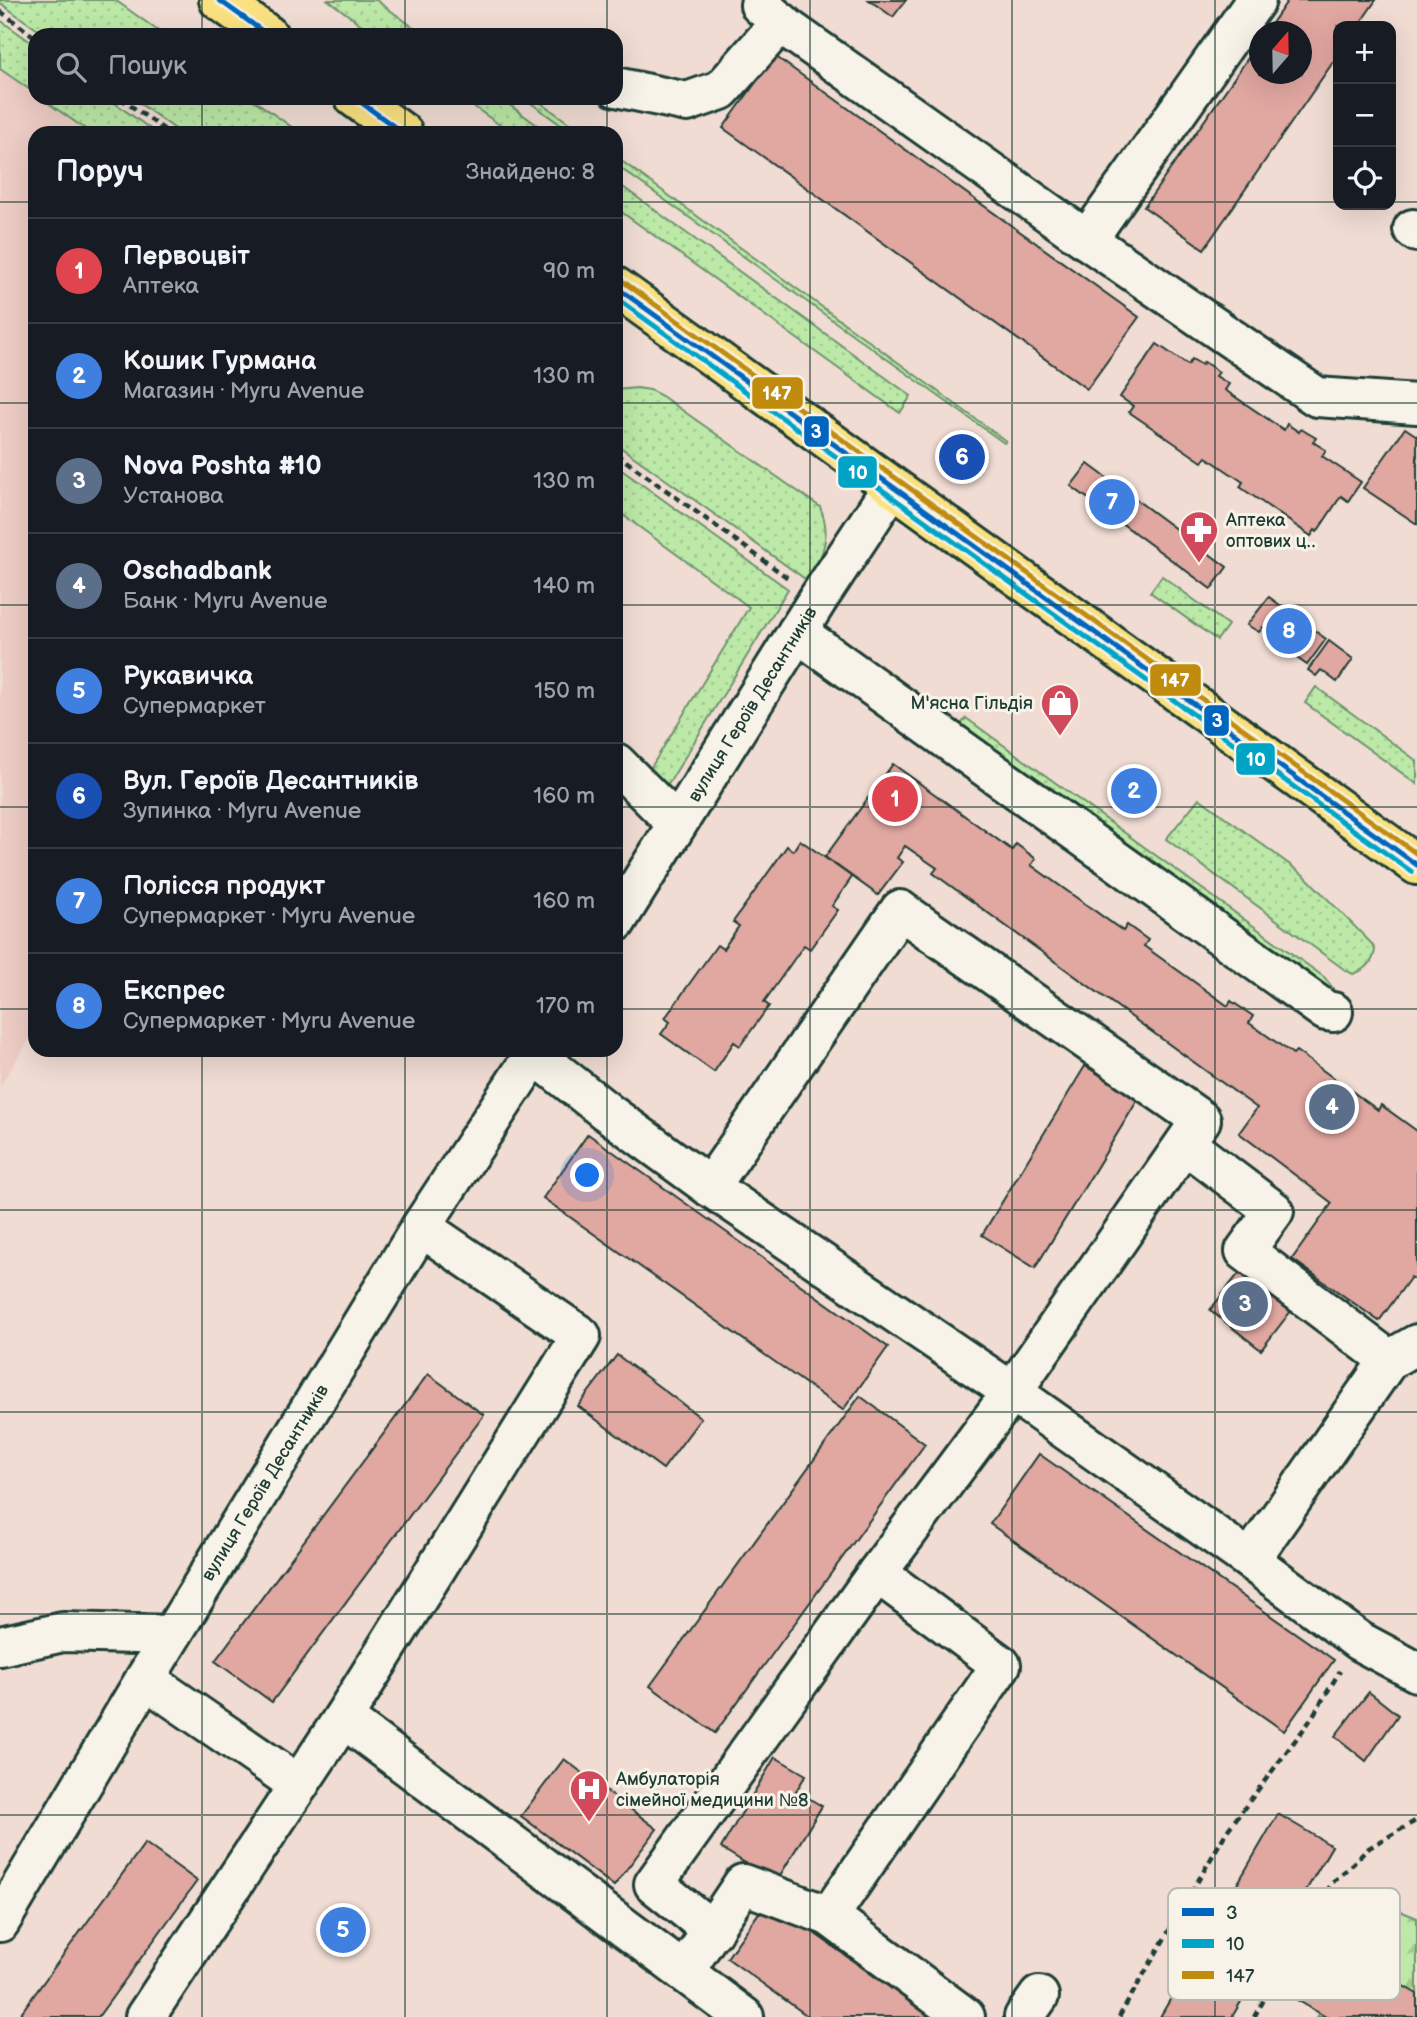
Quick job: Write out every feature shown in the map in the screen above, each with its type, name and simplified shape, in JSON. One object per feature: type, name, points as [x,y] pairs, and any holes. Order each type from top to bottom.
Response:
[{"type":"main road","points":[[219,0],[258,28]]},
{"type":"main road","points":[[365,105],[393,126]]},
{"type":"main road","points":[[623,292],[1095,636],[1417,866]]},
{"type":"street","points":[[1087,240],[1256,0]]},
{"type":"street","points":[[623,88],[687,102],[722,90],[772,11],[1087,240],[1317,397],[1417,404]]},
{"type":"street","name":"вулиця Героїв Десантників","points":[[623,911],[797,632],[892,487]]},
{"type":"street","points":[[797,632],[1326,1012],[1333,1012]]},
{"type":"street","points":[[623,770],[677,824]]},
{"type":"street","points":[[710,1187],[900,910],[1201,1121],[1012,1392],[877,1573],[654,1884],[713,1931]]},
{"type":"street","name":"вулиця Героїв Десантників","points":[[0,1922],[421,1227],[532,1057]]},
{"type":"street","points":[[541,1057],[607,1112],[710,1187],[1012,1392],[1250,1560],[1359,1641],[1417,1672]]},
{"type":"street","points":[[1185,1144],[1274,1211],[1245,1251],[1403,1352],[1250,1560]]},
{"type":"street","points":[[145,2017],[343,1718],[581,1336],[421,1227]]},
{"type":"street","points":[[829,1916],[1001,1665],[877,1573]]},
{"type":"street","points":[[0,1646],[63,1632],[171,1636]]},
{"type":"street","points":[[145,1679],[299,1785]]},
{"type":"street","points":[[343,1718],[744,2017]]},
{"type":"street","points":[[684,1972],[743,1884],[829,1916],[965,2017]]},
{"type":"path","points":[[0,11],[28,32]]},
{"type":"path","points":[[130,105],[159,126]]},
{"type":"path","points":[[623,459],[792,581]]},
{"type":"path","points":[[1194,1888],[1227,1831],[1309,1722],[1359,1641]]},
{"type":"path","points":[[1329,1888],[1369,1848],[1417,1820]]},
{"type":"path","points":[[1119,2017],[1168,1933]]},
{"type":"path","points":[[1254,2017],[1264,2000]]},
{"type":"shaded area","points":[[0,69],[28,88],[28,105],[51,105],[81,126],[28,126],[28,1041],[0,1086]]},
{"type":"green space","points":[[0,0],[115,0],[154,28],[35,28],[0,3]]},
{"type":"green space","points":[[328,0],[376,0],[414,28],[366,28]]},
{"type":"green space","points":[[0,20],[28,40],[28,88],[0,69]]},
{"type":"green space","points":[[51,105],[118,105],[146,126],[81,126]]},
{"type":"green space","points":[[142,105],[261,105],[290,126],[171,126]]},
{"type":"green space","points":[[472,105],[510,105],[538,126],[501,126]]},
{"type":"green space","points":[[534,105],[544,105],[573,126],[562,126]]},
{"type":"green space","points":[[623,162],[1006,441],[1004,443],[623,170]]},
{"type":"green space","points":[[623,187],[911,396],[900,413],[623,213]]},
{"type":"green space","points":[[623,389],[650,390],[662,396],[820,507],[824,517],[824,545],[808,581],[623,449]]},
{"type":"green space","points":[[623,471],[788,589],[669,783],[647,774],[749,607],[623,515]]},
{"type":"green space","points":[[1162,576],[1228,625],[1217,640],[1150,592]]},
{"type":"green space","points":[[1316,687],[1417,761],[1417,784],[1305,703]]},
{"type":"green space","points":[[966,718],[1324,977],[1333,988],[1333,995],[953,734]]},
{"type":"green space","points":[[1199,798],[1305,876],[1372,944],[1375,950],[1368,966],[1353,974],[1345,970],[1166,839]]},
{"type":"green space","points":[[1400,1911],[1417,1918],[1417,2017],[1317,2017],[1330,2000],[1400,2000]]},
{"type":"building","points":[[869,0],[906,0],[893,17]]},
{"type":"building","points":[[1288,0],[1376,0],[1361,21],[1333,21],[1333,62],[1204,249],[1144,207],[1249,57],[1249,84],[1312,84],[1312,21],[1274,21]]},
{"type":"building","points":[[775,56],[1139,317],[1087,389],[723,128]]},
{"type":"building","points":[[1157,344],[1188,365],[1192,359],[1202,365],[1204,362],[1219,372],[1216,376],[1229,384],[1225,390],[1284,430],[1287,424],[1316,438],[1313,442],[1326,450],[1322,456],[1361,482],[1348,501],[1341,496],[1317,532],[1315,530],[1311,536],[1240,487],[1243,482],[1206,457],[1202,462],[1129,412],[1133,406],[1120,397]]},
{"type":"building","points":[[1405,428],[1417,436],[1417,524],[1363,488]]},
{"type":"building","points":[[1088,464],[1227,567],[1211,589],[1071,486]]},
{"type":"building","points":[[1269,597],[1326,639],[1307,665],[1297,658],[1300,654],[1263,627],[1259,632],[1247,625]]},
{"type":"building","points":[[1329,641],[1353,659],[1337,682],[1321,670],[1316,676],[1308,670]]},
{"type":"building","points":[[893,764],[1012,850],[1016,844],[1036,859],[1031,865],[1123,931],[1127,925],[1148,940],[1144,946],[1228,1006],[1231,1001],[1253,1016],[1249,1023],[1293,1054],[1296,1051],[1378,1110],[1381,1105],[1417,1131],[1417,1281],[1411,1277],[1379,1321],[1292,1259],[1332,1203],[1239,1133],[1257,1108],[933,873],[937,868],[905,846],[897,858],[903,862],[878,895],[825,857]]},
{"type":"building","points":[[800,840],[852,877],[832,906],[838,910],[810,949],[804,945],[764,1002],[769,1006],[740,1046],[734,1042],[714,1072],[661,1034],[670,1022],[665,1018],[717,945],[723,949],[739,926],[733,922],[787,846],[793,851]]},
{"type":"building","points":[[1085,1066],[1139,1098],[1035,1268],[982,1235]]},
{"type":"building","points":[[588,1134],[888,1347],[843,1410],[543,1198]]},
{"type":"building","points":[[1240,1272],[1291,1311],[1261,1350],[1210,1310]]},
{"type":"building","points":[[617,1355],[701,1418],[663,1469],[578,1406]]},
{"type":"building","points":[[428,1374],[484,1415],[272,1702],[215,1661]]},
{"type":"building","points":[[860,1396],[925,1444],[715,1733],[650,1686]]},
{"type":"building","points":[[1039,1454],[1334,1660],[1284,1731],[990,1524]]},
{"type":"building","points":[[1369,1692],[1398,1715],[1366,1761],[1335,1736]]},
{"type":"building","points":[[775,1757],[806,1775],[796,1791],[822,1806],[776,1882],[721,1848]]},
{"type":"building","name":"Амбулаторія сімейної медицини №8","points":[[564,1759],[657,1829],[614,1886],[521,1816]]},
{"type":"building","points":[[1278,1814],[1332,1846],[1307,1888],[1235,1888]]},
{"type":"building","points":[[145,1843],[197,1881],[98,2017],[18,2017]]},
{"type":"building","points":[[768,1900],[931,2017],[809,2017],[727,1958]]},
{"type":"building","points":[[1400,1984],[1417,1994],[1417,2017],[1326,2017],[1297,2000],[1400,2000]]},
{"type":"building","points":[[1170,2000],[1242,2000],[1232,2017],[1160,2017]]},
{"type":"transit line","name":"3","points":[[219,0],[258,28]]},
{"type":"transit line","name":"3","points":[[365,105],[393,126]]},
{"type":"transit line","name":"147","points":[[623,281],[1417,854]]},
{"type":"transit line","name":"3","points":[[623,292],[1417,865]]},
{"type":"transit line","name":"10","points":[[623,303],[1412,872]]},
{"type":"place","name":"Вул. Героїв Десантників","points":[[962,457]]},
{"type":"place","name":"Полісся продукт","points":[[1112,502]]},
{"type":"place","name":"Аптека оптових ц‥","points":[[1199,564]]},
{"type":"place","name":"Експрес","points":[[1289,631]]},
{"type":"place","name":"М'ясна Гільдія","points":[[1060,737]]},
{"type":"place","name":"Кошик Гурмана","points":[[1134,791]]},
{"type":"place","name":"Первоцвіт","points":[[895,799]]},
{"type":"place","name":"Oschadbank","points":[[1332,1107]]},
{"type":"place","name":"Nova Poshta #10","points":[[1245,1304]]},
{"type":"place","name":"Амбулаторія сімейної медицини №8","points":[[589,1823]]},
{"type":"place","name":"Рукавичка","points":[[343,1930]]}]
